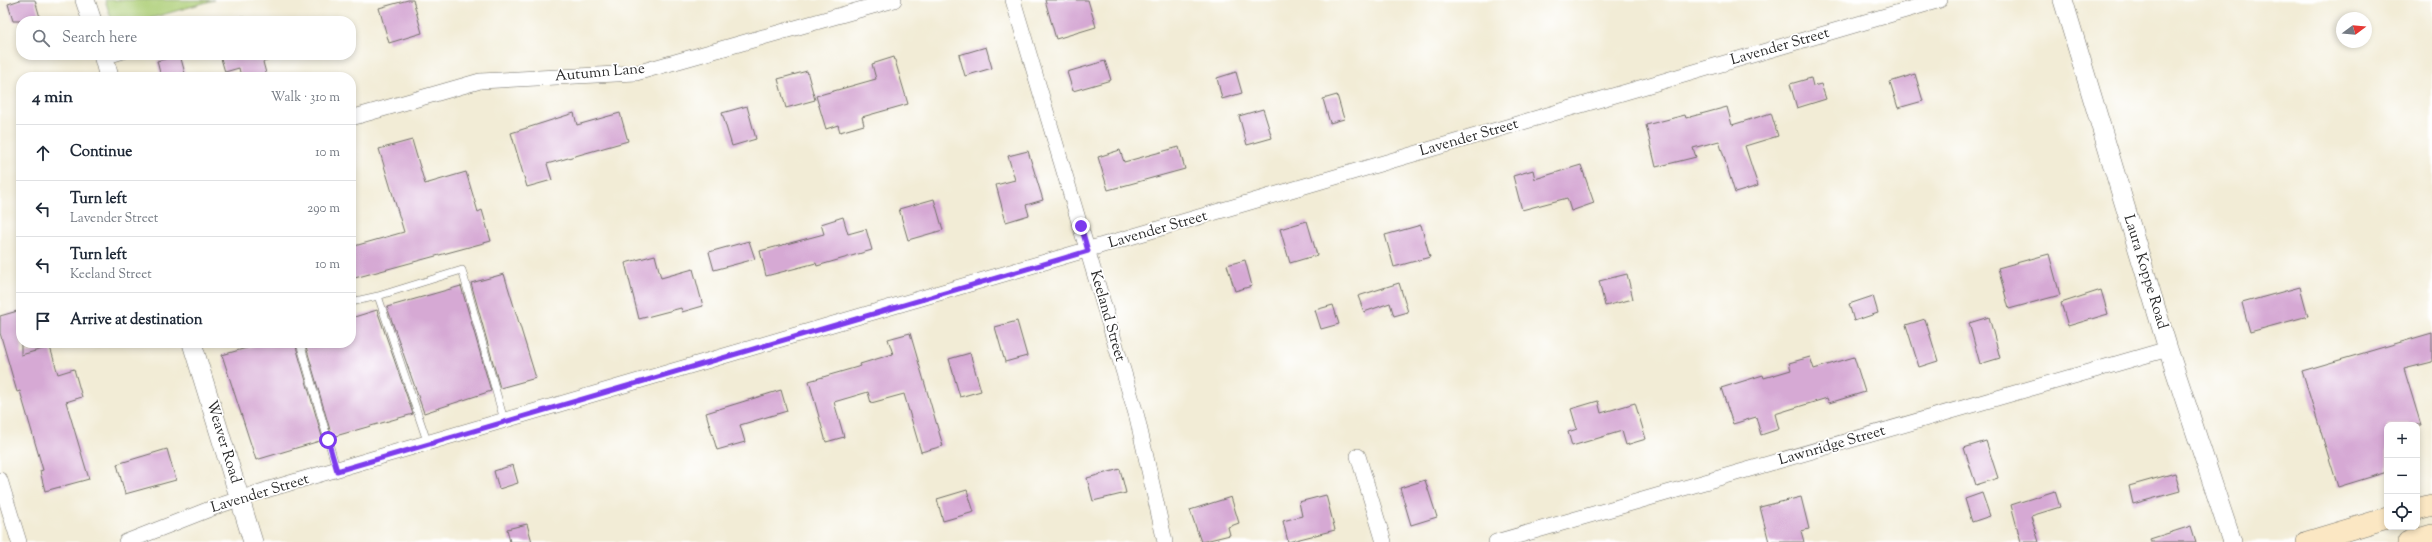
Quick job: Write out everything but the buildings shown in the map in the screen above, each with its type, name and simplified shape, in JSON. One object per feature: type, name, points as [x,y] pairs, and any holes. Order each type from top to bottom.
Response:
[{"type":"main road","points":[[2420,508],[2432,504]]},
{"type":"main road","points":[[2307,542],[2384,519]]},
{"type":"main road","points":[[2408,542],[2432,535]]},
{"type":"street","points":[[86,0],[91,16]]},
{"type":"street","name":"Autumn Lane","points":[[356,117],[480,81],[636,73],[894,0]]},
{"type":"street","name":"Keeland Street","points":[[1014,0],[1137,417],[1165,542]]},
{"type":"street","name":"Lavender Street","points":[[126,542],[240,499],[428,444],[504,420],[1088,251],[1940,0]]},
{"type":"street","name":"Laura Koppe Road","points":[[2063,0],[2168,349],[2232,542]]},
{"type":"street","name":"Weaver Road","points":[[195,348],[253,542]]},
{"type":"street","name":"Lawnridge Street","points":[[1496,542],[2168,349]]},
{"type":"street","points":[[1358,456],[1384,542]]},
{"type":"street","points":[[0,480],[19,542]]},
{"type":"lane","points":[[356,301],[378,296],[462,270],[504,420]]},
{"type":"lane","points":[[378,296],[428,444]]},
{"type":"lane","points":[[301,348],[337,471]]},
{"type":"green space","points":[[105,0],[214,0],[158,16],[110,16]]},
{"type":"route","points":[[328,440],[337,471],[504,420],[1088,251],[1081,226]]}]
